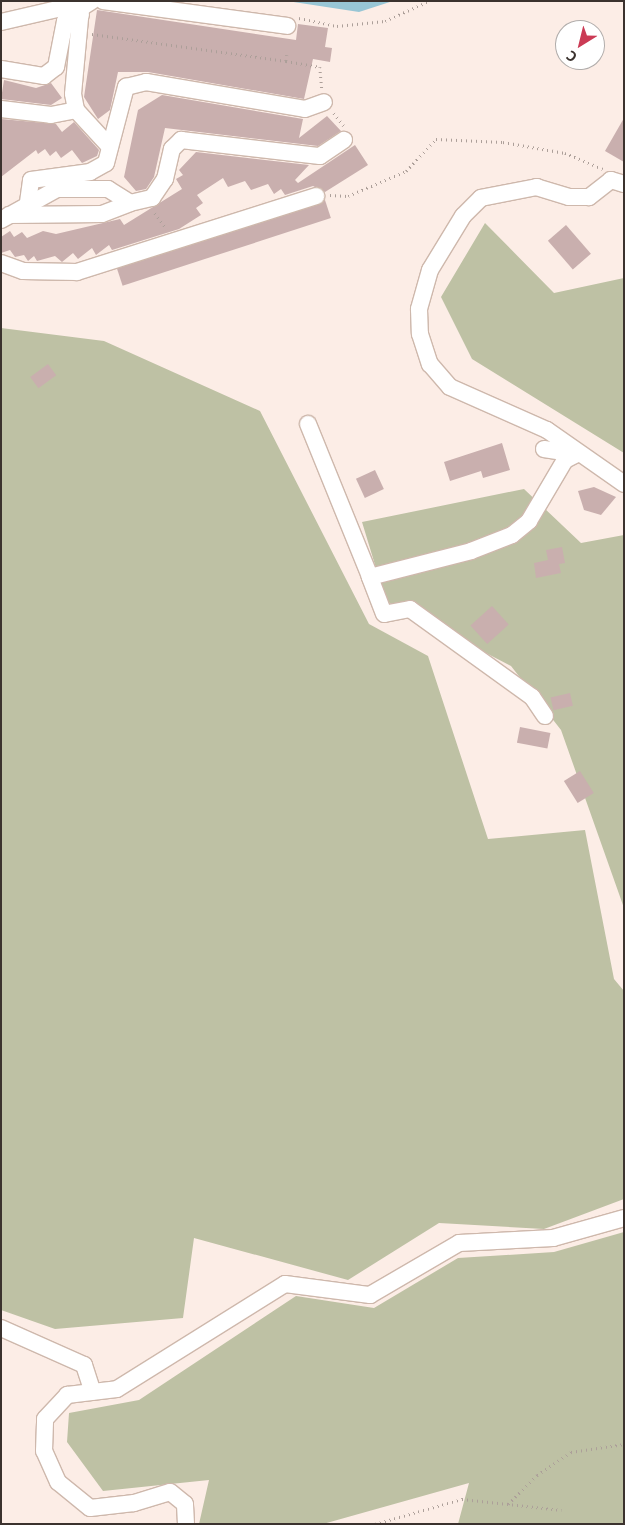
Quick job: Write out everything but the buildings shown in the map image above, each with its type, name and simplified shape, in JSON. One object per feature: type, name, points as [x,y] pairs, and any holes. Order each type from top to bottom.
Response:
[{"type":"lane","points":[[103,1],[287,26]]},
{"type":"lane","points":[[1,22],[82,6]]},
{"type":"lane","points":[[82,6],[78,32],[76,110],[110,147]]},
{"type":"lane","points":[[1,69],[44,76],[56,67],[65,21],[82,6]]},
{"type":"lane","points":[[28,202],[31,180],[90,172],[106,164],[126,87],[146,82],[305,109],[324,102]]},
{"type":"lane","points":[[1,109],[51,115],[76,110]]},
{"type":"lane","points":[[5,218],[102,214],[152,198],[165,179],[172,149],[182,140],[320,156],[344,140]]},
{"type":"lane","points":[[617,182],[589,197],[569,197],[537,187],[481,198],[464,216],[430,270],[419,309],[420,334],[430,364],[450,387],[547,430],[577,454],[624,484]]},
{"type":"lane","points":[[5,218],[28,202],[57,189],[108,188],[138,202]]},
{"type":"lane","points":[[1,263],[23,272],[77,272],[316,196]]},
{"type":"lane","points":[[308,424],[384,614],[410,609],[532,697],[545,716]]},
{"type":"lane","points":[[544,449],[577,454]]},
{"type":"lane","points":[[370,576],[472,551],[512,535],[529,521],[565,460],[577,454]]},
{"type":"lane","points":[[186,1524],[185,1504],[170,1492],[134,1503],[90,1508],[58,1482],[44,1452],[45,1419],[67,1395],[117,1389],[285,1284],[370,1295],[459,1243],[553,1238],[624,1218]]},
{"type":"lane","points":[[1,1328],[84,1365],[93,1392]]},
{"type":"path","points":[[337,26],[386,20],[429,1]]},
{"type":"path","points":[[78,32],[286,61]]},
{"type":"path","points":[[316,196],[348,196],[406,171],[436,140],[503,142],[565,153],[600,165],[617,182]]},
{"type":"path","points":[[138,202],[176,242]]},
{"type":"path","points":[[508,1504],[537,1475],[571,1452],[624,1444]]},
{"type":"path","points":[[375,1524],[462,1499],[561,1510]]},
{"type":"green space","points":[[485,223],[554,293],[624,278],[624,453],[472,359],[441,297]]},
{"type":"green space","points":[[1,328],[104,341],[260,411],[369,624],[428,656],[488,839],[585,830],[614,979],[624,991],[624,1199],[544,1229],[439,1223],[348,1280],[194,1238],[183,1318],[55,1329],[1,1310]]},
{"type":"green space","points":[[524,489],[581,543],[624,535],[624,908],[561,730],[511,666],[386,601],[362,522]]},
{"type":"green space","points":[[624,1232],[624,1524],[458,1524],[469,1483],[323,1524],[199,1524],[209,1480],[103,1491],[67,1442],[69,1413],[139,1400],[296,1296],[374,1308],[458,1258],[554,1252]]},
{"type":"water","points":[[287,1],[393,1],[359,12]]}]
